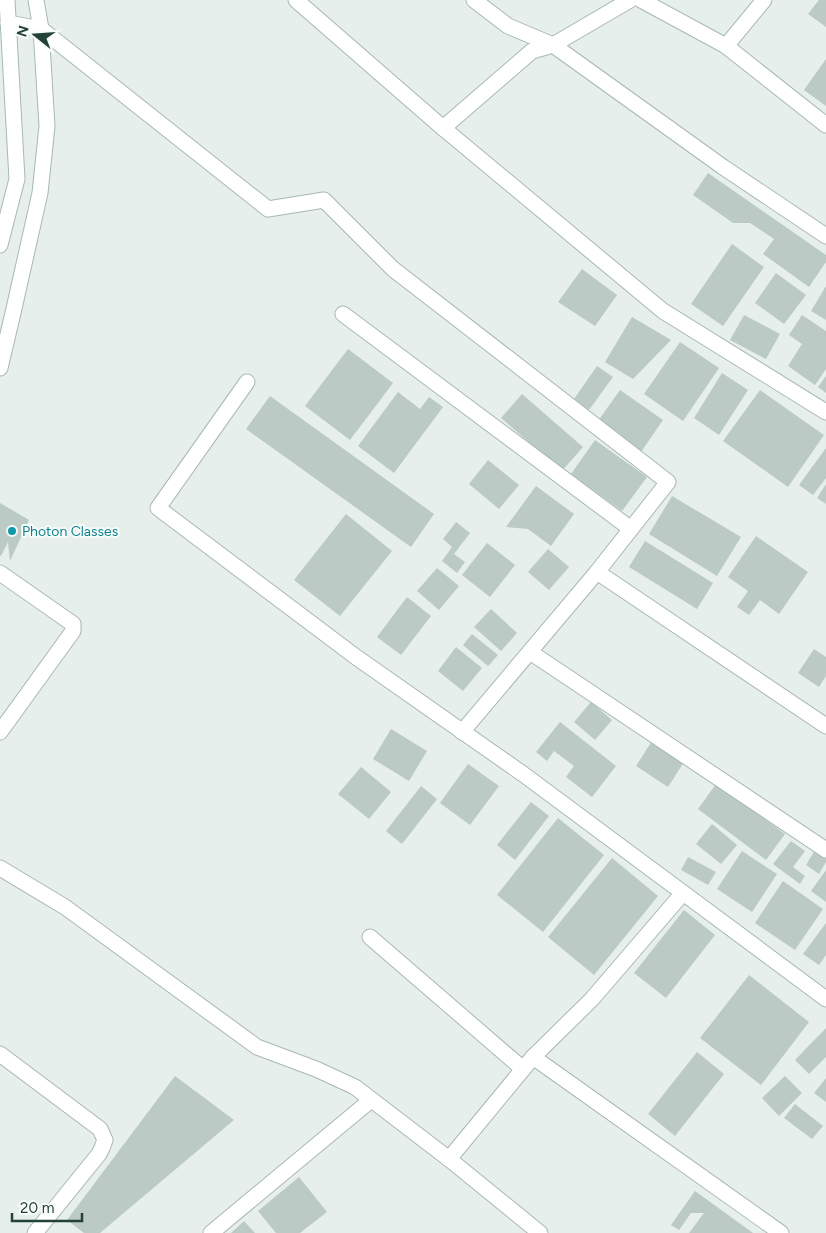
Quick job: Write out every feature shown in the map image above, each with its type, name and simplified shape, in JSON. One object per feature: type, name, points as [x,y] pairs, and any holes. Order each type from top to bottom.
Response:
[{"type":"street","points":[[0,368],[7,308],[40,193],[48,126],[41,29],[36,0]]},
{"type":"street","points":[[296,0],[443,128],[663,310],[826,412]]},
{"type":"street","points":[[474,0],[508,26],[553,46],[722,167],[826,236]]},
{"type":"street","points":[[443,128],[532,51],[553,46],[630,0]]},
{"type":"street","points":[[641,0],[726,46],[826,125]]},
{"type":"street","points":[[726,46],[764,0]]},
{"type":"street","points":[[0,245],[6,198],[16,179],[6,1]]},
{"type":"street","points":[[8,23],[41,29],[268,208],[324,200],[393,268],[668,482],[598,572],[462,732]]},
{"type":"street","points":[[344,314],[631,529]]},
{"type":"street","points":[[247,382],[158,508],[356,657],[523,774],[826,999]]},
{"type":"street","points":[[598,572],[826,726]]},
{"type":"street","points":[[0,573],[72,624],[73,631],[0,732]]},
{"type":"street","points":[[530,652],[826,850]]},
{"type":"street","points":[[0,868],[65,907],[257,1047],[316,1069],[355,1087],[449,1159],[540,1233]]},
{"type":"street","points":[[449,1159],[533,1056],[592,999],[683,893]]},
{"type":"street","points":[[370,937],[523,1069]]},
{"type":"street","points":[[0,1054],[100,1129],[105,1140],[98,1154],[35,1233]]},
{"type":"street","points":[[533,1056],[781,1233]]},
{"type":"street","points":[[211,1233],[371,1100]]},
{"type":"building","points":[[819,0],[826,0],[826,27],[808,14]]},
{"type":"building","points":[[826,59],[826,106],[804,90]]},
{"type":"building","points":[[708,173],[826,255],[826,262],[809,287],[763,254],[774,239],[750,223],[733,223],[693,195]]},
{"type":"building","points":[[732,244],[764,267],[723,326],[691,304]]},
{"type":"building","points":[[582,269],[617,295],[595,326],[558,302]]},
{"type":"building","points":[[776,273],[806,295],[784,324],[755,303]]},
{"type":"building","points":[[826,286],[826,320],[811,311]]},
{"type":"building","points":[[744,315],[780,334],[766,359],[730,340]]},
{"type":"building","points":[[802,315],[826,331],[826,369],[815,385],[788,366],[802,344],[789,335]]},
{"type":"building","points":[[632,317],[671,340],[633,379],[605,362]]},
{"type":"building","points":[[680,342],[719,368],[683,421],[644,394]]},
{"type":"building","points":[[348,349],[393,383],[350,440],[305,406]]},
{"type":"building","points":[[597,366],[613,377],[589,410],[574,399]]},
{"type":"building","points":[[722,373],[748,390],[719,435],[694,418]]},
{"type":"building","points":[[826,376],[826,393],[818,387]]},
{"type":"building","points":[[620,390],[663,420],[641,452],[598,421]]},
{"type":"building","points":[[760,390],[824,435],[788,487],[723,441]]},
{"type":"building","points":[[398,392],[420,409],[429,397],[443,407],[394,473],[358,446]]},
{"type":"building","points":[[522,394],[583,447],[562,471],[501,418]]},
{"type":"building","points":[[270,396],[434,514],[411,547],[246,429]]},
{"type":"building","points":[[595,440],[647,477],[622,511],[571,474]]},
{"type":"building","points":[[826,448],[826,478],[813,495],[799,485]]},
{"type":"building","points":[[488,460],[519,485],[499,509],[469,484]]},
{"type":"building","points":[[826,484],[826,504],[817,498]]},
{"type":"building","points":[[536,486],[574,514],[551,546],[528,529],[506,527]]},
{"type":"building","points":[[672,496],[741,537],[717,576],[649,534]]},
{"type":"building","name":"Photon Classes","points":[[0,503],[29,520],[10,561],[8,542],[0,555]]},
{"type":"building","points":[[346,514],[392,551],[340,616],[294,580]]},
{"type":"building","points":[[456,522],[470,533],[454,554],[465,562],[457,573],[442,561],[452,547],[443,539]]},
{"type":"building","points":[[756,536],[808,572],[779,614],[760,600],[749,615],[737,607],[748,591],[728,577]]},
{"type":"building","points":[[645,541],[713,583],[697,609],[629,567]]},
{"type":"building","points":[[487,543],[515,565],[490,597],[462,575]]},
{"type":"building","points":[[548,549],[569,567],[549,590],[528,572]]},
{"type":"building","points":[[437,568],[459,586],[439,610],[417,591]]},
{"type":"building","points":[[407,597],[431,616],[401,655],[377,637]]},
{"type":"building","points":[[491,609],[517,633],[501,651],[474,627]]},
{"type":"building","points":[[472,634],[498,655],[488,666],[463,645]]},
{"type":"building","points":[[456,647],[482,668],[463,691],[438,671]]},
{"type":"building","points":[[814,649],[826,657],[826,676],[819,687],[798,673]]},
{"type":"building","points":[[591,702],[612,720],[595,740],[574,722]]},
{"type":"building","points":[[560,722],[616,766],[592,797],[566,777],[574,766],[554,751],[547,761],[536,752]]},
{"type":"building","points":[[391,729],[427,751],[409,781],[373,759]]},
{"type":"building","points":[[652,741],[684,762],[668,787],[636,766]]},
{"type":"building","points":[[468,764],[499,786],[470,825],[440,803]]},
{"type":"building","points":[[361,767],[391,792],[369,819],[338,794]]},
{"type":"building","points":[[716,784],[785,834],[766,860],[698,809]]},
{"type":"building","points":[[421,786],[437,799],[402,844],[386,831]]},
{"type":"building","points":[[531,802],[549,816],[515,860],[497,845]]},
{"type":"building","points":[[558,818],[604,855],[543,932],[497,895]]},
{"type":"building","points":[[712,824],[737,845],[721,864],[696,844]]},
{"type":"building","points":[[791,841],[805,851],[793,867],[805,876],[800,884],[773,864]]},
{"type":"building","points":[[815,850],[826,858],[826,862],[819,874],[806,865]]},
{"type":"building","points":[[742,851],[777,874],[752,912],[717,889]]},
{"type":"building","points":[[688,857],[716,872],[708,885],[681,870]]},
{"type":"building","points":[[612,858],[658,896],[594,975],[548,937]]},
{"type":"building","points":[[826,870],[826,902],[811,891]]},
{"type":"building","points":[[783,881],[823,909],[795,950],[755,923]]},
{"type":"building","points":[[684,910],[715,935],[666,998],[634,973]]},
{"type":"building","points":[[826,923],[826,955],[819,965],[803,954]]},
{"type":"building","points":[[749,975],[809,1022],[761,1085],[700,1038]]},
{"type":"building","points":[[826,1028],[826,1057],[809,1074],[795,1060]]},
{"type":"building","points":[[697,1052],[724,1074],[675,1136],[648,1114]]},
{"type":"building","points":[[175,1076],[234,1120],[100,1233],[84,1233],[67,1220]]},
{"type":"building","points":[[785,1076],[802,1093],[779,1116],[762,1098]]},
{"type":"building","points":[[826,1078],[826,1102],[814,1093]]},
{"type":"building","points":[[795,1104],[823,1126],[812,1139],[784,1118]]},
{"type":"building","points":[[299,1177],[327,1212],[300,1233],[276,1233],[258,1211]]},
{"type":"building","points":[[695,1191],[753,1233],[689,1233],[704,1213],[691,1213],[679,1230],[671,1225]]},
{"type":"building","points":[[244,1221],[255,1233],[231,1233]]},
{"type":"place","name":"Photon Classes","points":[[12,531]]}]
